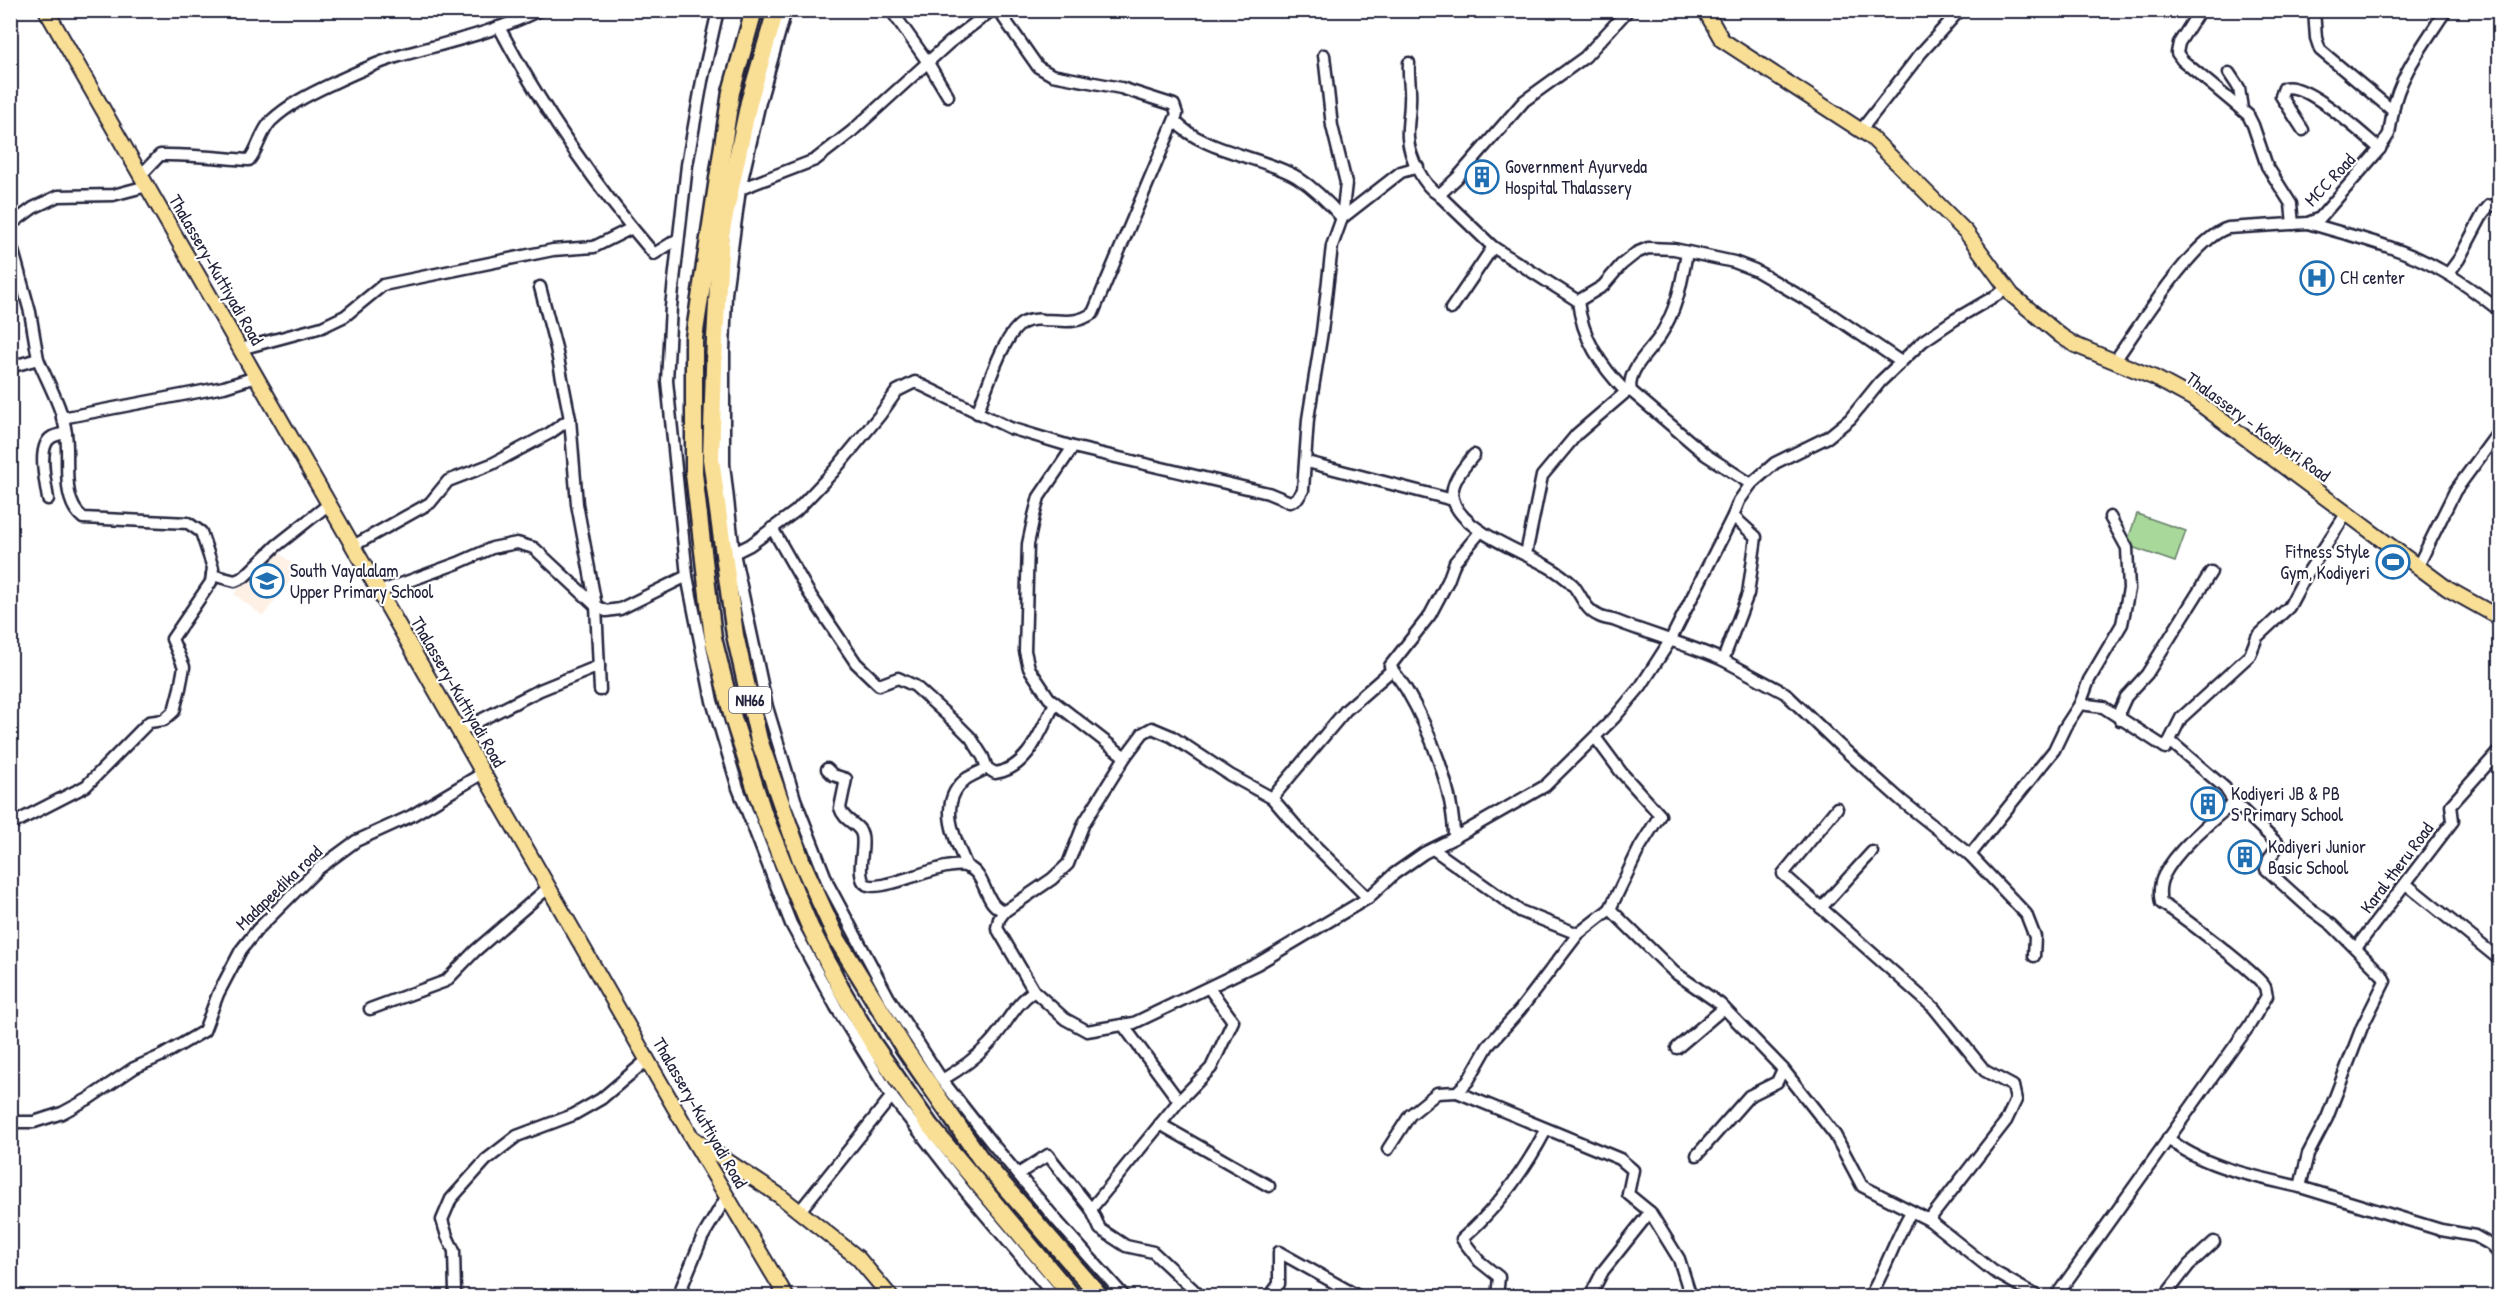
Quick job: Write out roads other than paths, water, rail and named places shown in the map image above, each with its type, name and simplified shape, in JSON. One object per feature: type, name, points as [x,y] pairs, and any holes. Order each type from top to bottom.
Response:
[{"type":"highway","name":"NH66","points":[[754,10],[731,92],[694,338],[694,473],[713,638],[733,718],[764,815],[810,927],[841,989],[873,1044],[930,1126],[1072,1296]]},
{"type":"highway","name":"NH66","points":[[776,10],[750,102],[721,234],[714,339],[711,459],[735,635],[759,740],[801,860],[837,939],[904,1048],[980,1158],[1100,1296]]},
{"type":"main road","name":"Thalassery-Kuttiyadi Road","points":[[46,10],[647,1060],[786,1296]]},
{"type":"main road","name":"Thalassery - Kodiyeri Road","points":[[1705,10],[1722,40],[1871,136],[1966,232],[2007,289],[2061,336],[2075,345],[2162,382],[2192,398],[2448,588],[2499,618]]},
{"type":"main road","points":[[692,1138],[780,1196],[858,1258],[890,1296]]},
{"type":"street","points":[[10,225],[33,208],[58,196],[113,195],[144,180],[160,155],[183,154],[211,159],[249,160],[255,154],[262,132],[270,122],[285,109],[312,93],[392,58],[499,27],[539,10]]},
{"type":"street","points":[[718,10],[702,81],[678,238],[667,381],[687,576],[712,701],[738,788],[786,914],[836,1007],[892,1096],[966,1192],[1054,1296]]},
{"type":"street","points":[[786,10],[760,102],[740,189],[726,294],[724,351],[724,464],[734,553],[767,707],[795,799],[829,886],[889,998],[942,1080],[1018,1174],[1124,1296]]},
{"type":"street","points":[[891,10],[927,61],[948,96]]},
{"type":"street","points":[[740,189],[815,160],[850,132],[927,61],[992,10]]},
{"type":"street","points":[[977,412],[1009,337],[1018,326],[1025,321],[1042,319],[1066,323],[1082,320],[1093,313],[1176,121],[1177,114],[1174,105],[1122,88],[1052,75],[1038,67],[998,10]]},
{"type":"street","points":[[1439,195],[1457,178],[1524,101],[1586,57],[1628,10]]},
{"type":"street","points":[[1861,130],[1921,53],[1960,10]]},
{"type":"street","points":[[2200,10],[2179,43],[2177,53],[2182,60],[2242,109],[2253,125],[2267,166],[2291,204],[2293,224]]},
{"type":"street","points":[[2314,10],[2316,38],[2320,50],[2393,111]]},
{"type":"street","name":"MCC Road","points":[[2114,362],[2187,261],[2211,236],[2228,228],[2308,224],[2320,218],[2331,207],[2380,149],[2389,134],[2395,97],[2403,77],[2446,10]]},
{"type":"street","points":[[499,27],[528,82],[587,170],[654,254],[678,238]]},
{"type":"street","points":[[734,553],[750,545],[796,511],[833,472],[897,391],[915,382],[1010,428],[1073,447],[1268,493],[1290,502],[1298,498],[1304,490],[1308,419],[1322,332],[1332,246],[1342,218],[1346,183],[1332,126],[1324,55]]},
{"type":"street","points":[[1408,63],[1410,99],[1408,139],[1418,167],[1428,185],[1493,248],[1578,301],[1585,334],[1610,375],[1706,455],[1751,484]]},
{"type":"street","points":[[2229,73],[2239,88],[2242,109]]},
{"type":"street","points":[[2303,130],[2281,96],[2284,88],[2295,87],[2319,101],[2380,149]]},
{"type":"street","points":[[1176,121],[1183,130],[1203,140],[1296,177],[1324,198],[1342,218]]},
{"type":"street","points":[[1342,218],[1401,172],[1418,167]]},
{"type":"street","points":[[2448,274],[2459,259],[2488,206],[2499,204]]},
{"type":"street","points":[[2308,224],[2405,254],[2468,286],[2499,311]]},
{"type":"street","points":[[240,349],[322,327],[345,315],[383,285],[553,250],[594,247],[632,228]]},
{"type":"street","points":[[10,240],[30,312],[38,359],[66,433],[69,496],[74,511],[83,518],[188,523],[201,532],[213,568],[211,582],[172,639],[184,668],[174,711],[164,720],[149,722],[86,786],[10,825]]},
{"type":"street","points":[[1451,309],[1493,248]]},
{"type":"street","points":[[1578,301],[1603,286],[1621,265],[1636,253],[1648,248],[1687,252],[1734,261],[1755,270],[1829,313],[1901,362]]},
{"type":"street","points":[[1629,392],[1632,373],[1659,338],[1680,295],[1687,252]]},
{"type":"street","points":[[540,287],[556,348],[570,419],[577,504],[596,606],[600,690]]},
{"type":"street","points":[[1368,898],[1302,833],[1272,798],[1230,776],[1160,730],[1152,728],[1143,733],[1125,757],[1084,823],[1068,864],[1053,879],[1005,911],[999,919],[997,928],[1034,991],[1065,1019],[1087,1031],[1134,1023],[1209,988],[1257,964],[1368,898],[1394,874],[1432,849],[1545,786],[1641,686],[1670,641],[1739,501],[1751,484],[1775,463],[1828,437],[1850,419],[1880,382],[1923,341],[2007,289]]},
{"type":"street","points":[[10,367],[38,359]]},
{"type":"street","points":[[62,418],[213,389],[256,376]]},
{"type":"street","points":[[1526,554],[1542,476],[1577,434],[1629,392]]},
{"type":"street","points":[[353,546],[430,503],[448,481],[492,464],[550,433],[570,419]]},
{"type":"street","points":[[2418,566],[2455,491],[2499,430]]},
{"type":"street","points":[[48,499],[43,458],[44,445],[51,437],[66,433]]},
{"type":"street","points":[[1073,447],[1039,497],[1028,544],[1025,651],[1029,668],[1055,703],[1075,720],[1092,729],[1125,757]]},
{"type":"street","points":[[1474,455],[1459,474],[1453,489],[1453,500],[1468,521],[1509,548],[1526,554],[1553,569],[1572,585],[1586,607],[1600,617],[1696,648],[1785,693],[1839,746],[1902,801],[1970,855],[2026,914],[2035,937],[2034,956]]},
{"type":"street","points":[[1307,462],[1453,500]]},
{"type":"street","points":[[212,575],[235,581],[244,577],[276,546],[329,504]]},
{"type":"street","points":[[2080,704],[2103,707],[2166,748],[2181,718],[2250,655],[2257,637],[2289,607],[2305,577],[2346,514]]},
{"type":"street","points":[[1723,660],[1748,594],[1756,543],[1756,537],[1733,516]]},
{"type":"street","points":[[1970,855],[2054,750],[2080,704],[2089,681],[2122,624],[2129,589],[2127,548],[2110,517]]},
{"type":"street","points":[[772,528],[809,593],[856,663],[879,685],[898,678],[915,686],[971,738],[987,768],[995,773],[1005,772],[1022,762],[1055,703]]},
{"type":"street","points":[[1454,838],[1450,800],[1436,756],[1406,688],[1392,670],[1392,663],[1430,615],[1455,561],[1481,531]]},
{"type":"street","points":[[379,591],[458,564],[492,548],[517,543],[534,548],[596,606],[606,611],[620,609],[687,576]]},
{"type":"street","points":[[2120,720],[2120,710],[2126,697],[2147,674],[2211,572]]},
{"type":"street","points":[[459,731],[540,690],[599,666]]},
{"type":"street","points":[[1272,798],[1346,710],[1392,670]]},
{"type":"street","points":[[1457,1092],[1468,1081],[1488,1046],[1520,1010],[1578,934],[1610,909],[1640,847],[1660,815],[1621,772],[1595,736]]},
{"type":"street","points":[[2170,741],[2225,788],[2234,802],[2279,845],[2269,859],[2266,869],[2356,948],[2385,981],[2362,1027],[2327,1118],[2308,1154],[2300,1187]]},
{"type":"street","name":"Karal theru Road","points":[[2356,948],[2453,822],[2451,805],[2499,750]]},
{"type":"street","points":[[967,867],[950,823],[949,807],[952,795],[966,779],[987,768]]},
{"type":"street","points":[[827,769],[833,775],[846,779],[840,808],[842,815],[862,834],[863,882],[868,886],[880,888],[919,874],[959,865],[967,867],[979,877],[989,899],[997,909],[1005,911]]},
{"type":"street","name":"Madapeedika road","points":[[10,1122],[34,1122],[62,1113],[88,1099],[134,1068],[163,1055],[204,1030],[218,994],[241,950],[257,930],[318,869],[356,841],[411,816],[483,773]]},
{"type":"street","points":[[2056,1296],[2249,1026],[2267,996],[2264,986],[2244,968],[2174,911],[2160,903],[2159,889],[2164,874],[2183,850],[2234,802]]},
{"type":"street","points":[[1837,808],[1783,874],[1934,1008],[1985,1071],[2013,1086],[2016,1100],[2006,1121],[1929,1220]]},
{"type":"street","points":[[1432,849],[1520,911],[1578,934]]},
{"type":"street","points":[[1821,908],[1872,852]]},
{"type":"street","points":[[2406,884],[2499,960]]},
{"type":"street","points":[[370,1009],[446,981],[482,945],[549,887]]},
{"type":"street","points":[[1610,909],[1674,972],[1724,1008],[1783,1068],[1835,1135],[1862,1186],[1929,1220],[1993,1271],[2037,1296]]},
{"type":"street","points":[[1091,1209],[1179,1101],[1211,1068],[1233,1021],[1209,988]]},
{"type":"street","points":[[942,1080],[966,1066],[989,1044],[1013,1010],[1034,991]]},
{"type":"street","points":[[1677,1048],[1724,1008]]},
{"type":"street","points":[[1123,1025],[1179,1101]]},
{"type":"street","points":[[453,1296],[455,1292],[454,1251],[442,1220],[451,1199],[486,1160],[517,1136],[573,1115],[601,1099],[647,1060]]},
{"type":"street","points":[[1696,1155],[1749,1096],[1777,1082],[1783,1068]]},
{"type":"street","points":[[1388,1149],[1410,1115],[1437,1093],[1457,1092],[1620,1159],[1633,1170],[1629,1194],[1650,1212],[1679,1259],[1690,1294],[1694,1296]]},
{"type":"street","points":[[799,1212],[892,1096]]},
{"type":"street","points":[[1160,1124],[1269,1186]]},
{"type":"street","points":[[1497,1296],[1499,1277],[1479,1261],[1462,1239],[1500,1203],[1546,1130]]},
{"type":"street","points":[[2168,1138],[2197,1158],[2441,1230],[2475,1236],[2492,1245],[2499,1255]]},
{"type":"street","points":[[1018,1174],[1048,1155],[1091,1209],[1100,1229],[1126,1246],[1154,1252],[1200,1296]]},
{"type":"street","points":[[678,1296],[702,1238],[727,1196]]},
{"type":"street","points":[[1590,1296],[1603,1271],[1650,1212]]},
{"type":"street","points":[[1870,1296],[1878,1283],[1898,1233],[1911,1212]]},
{"type":"street","points":[[2165,1296],[2189,1265],[2214,1242]]},
{"type":"street","points":[[1269,1296],[1279,1284],[1279,1252],[1358,1296]]},
{"type":"place","name":"Government Ayurveda Hospital Thalassery","points":[[1482,177]]},
{"type":"place","name":"CH center","points":[[2317,278]]},
{"type":"place","name":"Fitness Style Gym, Kodiyeri","points":[[2393,562]]},
{"type":"place","name":"South Vayalalam Upper Primary School","points":[[267,581]]},
{"type":"place","name":"Kodiyeri JB & PB S Primary School","points":[[2208,804]]},
{"type":"place","name":"Kodiyeri Junior Basic School","points":[[2245,857]]}]
